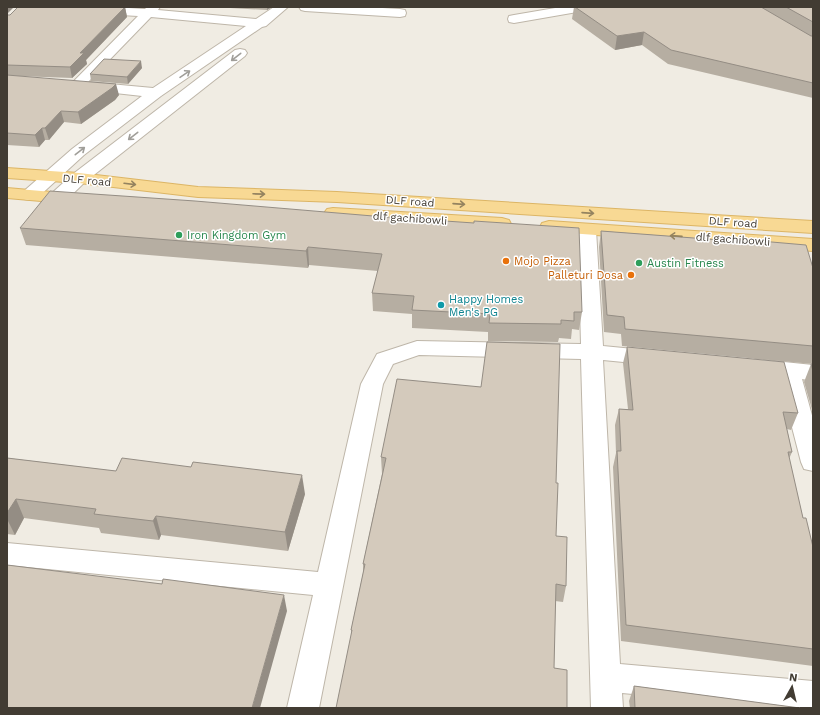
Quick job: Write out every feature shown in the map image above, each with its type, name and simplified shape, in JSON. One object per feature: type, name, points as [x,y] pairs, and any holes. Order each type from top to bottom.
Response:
[{"type":"main road","name":"DLF road","points":[[7,173],[79,178],[198,192],[337,197],[813,227]]},
{"type":"main road","points":[[7,193],[89,200]]},
{"type":"main road","name":"dlf gachibowli","points":[[189,208],[332,213],[813,245]]},
{"type":"street","points":[[51,7],[151,10],[261,23]]},
{"type":"street","points":[[30,195],[78,152],[156,94],[261,23],[282,7]]},
{"type":"street","points":[[58,197],[79,178],[300,7]]},
{"type":"street","points":[[305,7],[400,13]]},
{"type":"street","points":[[514,19],[583,7]]},
{"type":"street","points":[[77,85],[151,10]]},
{"type":"street","points":[[62,84],[156,94]]},
{"type":"street","points":[[587,230],[606,677],[606,708]]},
{"type":"street","points":[[303,708],[372,384],[385,359],[417,348],[593,352],[671,360]]},
{"type":"street","points":[[733,365],[813,373]]},
{"type":"street","points":[[788,370],[813,462]]},
{"type":"street","points":[[7,554],[330,585]]},
{"type":"street","points":[[606,677],[813,696]]},
{"type":"building","points":[[18,7],[125,7],[80,53],[84,53],[70,67],[7,65],[7,15],[10,15]]},
{"type":"building","points":[[575,7],[761,7],[813,36],[813,83],[671,50],[644,32],[617,36]]},
{"type":"building","points":[[786,7],[813,7],[813,22]]},
{"type":"building","points":[[104,59],[141,61],[127,77],[90,74]]},
{"type":"building","points":[[7,75],[116,84],[78,112],[61,111],[45,128],[42,128],[35,135],[7,133]]},
{"type":"building","points":[[50,191],[195,201],[373,216],[579,228],[582,312],[574,312],[574,321],[561,320],[561,324],[489,323],[490,314],[412,310],[414,296],[372,293],[382,254],[308,247],[306,251],[20,228]]},
{"type":"building","points":[[601,231],[806,245],[813,268],[813,346],[625,329],[624,317],[607,315]]},
{"type":"building","points":[[487,342],[560,344],[556,536],[567,537],[566,586],[556,584],[554,668],[567,670],[567,708],[336,708],[365,564],[363,564],[386,458],[381,457],[397,379],[481,387]]},
{"type":"building","points":[[627,347],[784,362],[798,413],[783,412],[792,452],[788,452],[803,518],[806,518],[813,547],[813,649],[626,625],[617,451],[621,451],[619,409],[633,410]]},
{"type":"building","points":[[7,458],[116,471],[122,458],[191,467],[193,462],[302,475],[285,532],[156,516],[153,521],[94,514],[96,509],[16,499],[7,513]]},
{"type":"building","points":[[7,565],[162,584],[163,579],[284,595],[252,708],[7,708]]},
{"type":"building","points":[[634,686],[800,708],[635,708]]},
{"type":"place","name":"Iron Kingdom Gym","points":[[179,235]]},
{"type":"place","name":"Mojo Pizza","points":[[506,261]]},
{"type":"place","name":"Austin Fitness","points":[[639,263]]},
{"type":"place","name":"Palleturi Dosa","points":[[631,275]]},
{"type":"place","name":"Happy Homes Men's PG","points":[[441,305]]}]
